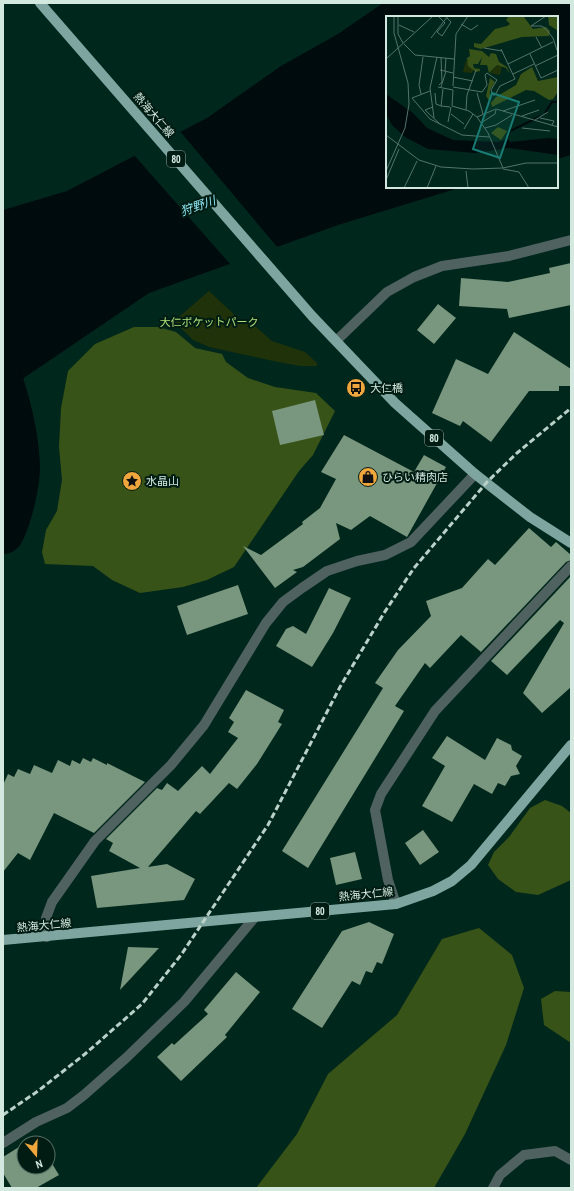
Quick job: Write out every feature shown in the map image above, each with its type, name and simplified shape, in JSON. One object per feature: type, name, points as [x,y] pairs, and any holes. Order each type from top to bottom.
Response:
[{"type":"main road","name":"熱海大仁線","points":[[40,3],[312,316],[337,340]]},
{"type":"main road","name":"80","points":[[337,340],[395,403],[475,474],[530,517],[571,543]]},
{"type":"main road","name":"熱海大仁線","points":[[3,940],[396,904],[446,885],[471,865],[571,745]]},
{"type":"street","points":[[337,340],[387,292],[414,277],[442,266],[508,256],[571,240]]},
{"type":"street","points":[[47,937],[46,918],[52,902],[95,841],[171,765],[204,725],[266,623],[283,602],[327,571],[357,561],[385,555],[411,542],[475,474]]},
{"type":"street","points":[[396,904],[388,880],[375,810],[381,794],[435,711],[571,566]]},
{"type":"street","points":[[3,1143],[36,1122],[67,1108],[126,1058],[184,1002],[255,917]]},
{"type":"street","points":[[493,1188],[500,1175],[524,1155],[555,1151],[571,1160]]},
{"type":"green space","name":"大仁ポケットパーク","points":[[209,291],[240,320],[256,327],[272,341],[305,352],[317,363],[317,366],[300,366],[278,362],[209,347],[193,340],[174,321]]},
{"type":"green space","points":[[134,327],[158,327],[176,332],[195,348],[222,354],[226,362],[248,378],[275,387],[316,393],[335,411],[313,455],[299,471],[234,567],[207,580],[183,587],[140,593],[112,580],[93,566],[45,564],[42,552],[46,530],[57,511],[62,480],[59,447],[61,408],[68,371],[95,344]]},
{"type":"green space","points":[[545,800],[562,806],[571,813],[571,880],[538,895],[516,892],[498,879],[488,865],[494,852],[509,837],[530,808]]},
{"type":"green space","points":[[479,928],[512,955],[524,988],[506,1045],[465,1134],[434,1188],[256,1188],[297,1134],[328,1074],[397,1015],[442,939]]},
{"type":"green space","points":[[555,991],[571,992],[571,1043],[544,1025],[541,999]]},
{"type":"water","name":"狩野川","points":[[383,3],[571,3],[571,155],[558,159],[558,16],[386,16],[386,188],[459,188],[338,225],[149,293],[3,392],[3,210],[67,191],[207,118],[281,66],[338,34]]},
{"type":"pier","points":[[179,130],[278,248],[231,265],[133,154]]},
{"type":"building","points":[[571,263],[571,305],[509,318],[507,309],[459,306],[461,278],[508,282],[550,273],[549,268]]},
{"type":"building","points":[[438,304],[456,318],[434,344],[417,330]]},
{"type":"building","points":[[514,332],[571,369],[571,386],[559,386],[559,391],[529,391],[491,442],[463,421],[460,426],[432,413],[456,359],[488,374]]},
{"type":"building","points":[[315,400],[324,435],[280,445],[272,411]]},
{"type":"building","points":[[344,435],[414,472],[424,455],[446,467],[407,537],[370,516],[351,530],[336,523],[340,539],[303,567],[293,570],[297,572],[275,588],[243,546],[261,555],[303,524],[302,522],[320,508],[336,479],[321,472]]},
{"type":"building","points":[[529,528],[551,547],[556,542],[571,555],[571,560],[566,562],[481,652],[461,635],[430,668],[425,663],[395,706],[404,711],[308,868],[282,851],[383,688],[375,683],[398,650],[431,616],[426,601],[462,588],[488,559],[495,565]]},
{"type":"building","points":[[571,576],[571,687],[542,713],[523,693],[564,623],[560,620],[507,675],[491,661]]},
{"type":"building","points":[[238,585],[248,614],[187,635],[177,606]]},
{"type":"building","points":[[329,588],[351,598],[333,633],[312,667],[276,646],[286,629],[293,626],[306,634]]},
{"type":"building","points":[[246,690],[284,710],[278,722],[282,724],[257,764],[237,789],[229,783],[200,814],[196,811],[148,867],[167,864],[195,879],[184,900],[97,908],[91,876],[140,868],[109,851],[113,843],[106,839],[157,788],[162,790],[167,783],[178,791],[202,766],[210,774],[238,738],[228,732],[234,722],[229,718]]},
{"type":"building","points":[[447,736],[485,760],[497,738],[511,745],[512,750],[522,756],[516,766],[520,774],[511,776],[505,786],[498,783],[492,794],[474,784],[452,822],[422,806],[445,766],[432,758]]},
{"type":"building","points":[[83,758],[91,762],[93,758],[107,765],[107,763],[145,782],[94,833],[54,813],[30,860],[18,853],[3,872],[3,785],[8,774],[14,777],[18,769],[30,774],[34,765],[52,773],[58,760],[70,766],[72,760],[80,764]]},
{"type":"building","points":[[423,830],[439,852],[420,865],[405,843]]},
{"type":"building","points":[[355,852],[362,879],[336,885],[330,858]]},
{"type":"building","points":[[369,922],[394,934],[382,964],[377,962],[372,973],[366,971],[360,985],[352,981],[322,1028],[292,1009],[342,931]]},
{"type":"building","points":[[128,947],[159,948],[120,990]]},
{"type":"building","points":[[236,972],[260,992],[225,1035],[227,1037],[181,1081],[157,1057],[172,1043],[174,1045],[208,1014],[204,1010]]},
{"type":"building","points":[[16,1149],[16,1175],[56,1175],[56,1170],[59,1175],[36,1188],[12,1188],[3,1173],[3,1157]]},
{"type":"waterway","points":[[3,384],[14,425],[19,467],[14,501],[3,533]]},
{"type":"railway","points":[[3,1115],[38,1091],[85,1054],[142,1004],[181,955],[268,825],[340,687],[384,613],[414,568],[487,482],[517,453],[571,408]]},
{"type":"place","name":"大仁橋","points":[[356,388]]},
{"type":"place","name":"ひらい精肉店","points":[[368,477]]},
{"type":"place","name":"水晶山","points":[[132,481]]}]
